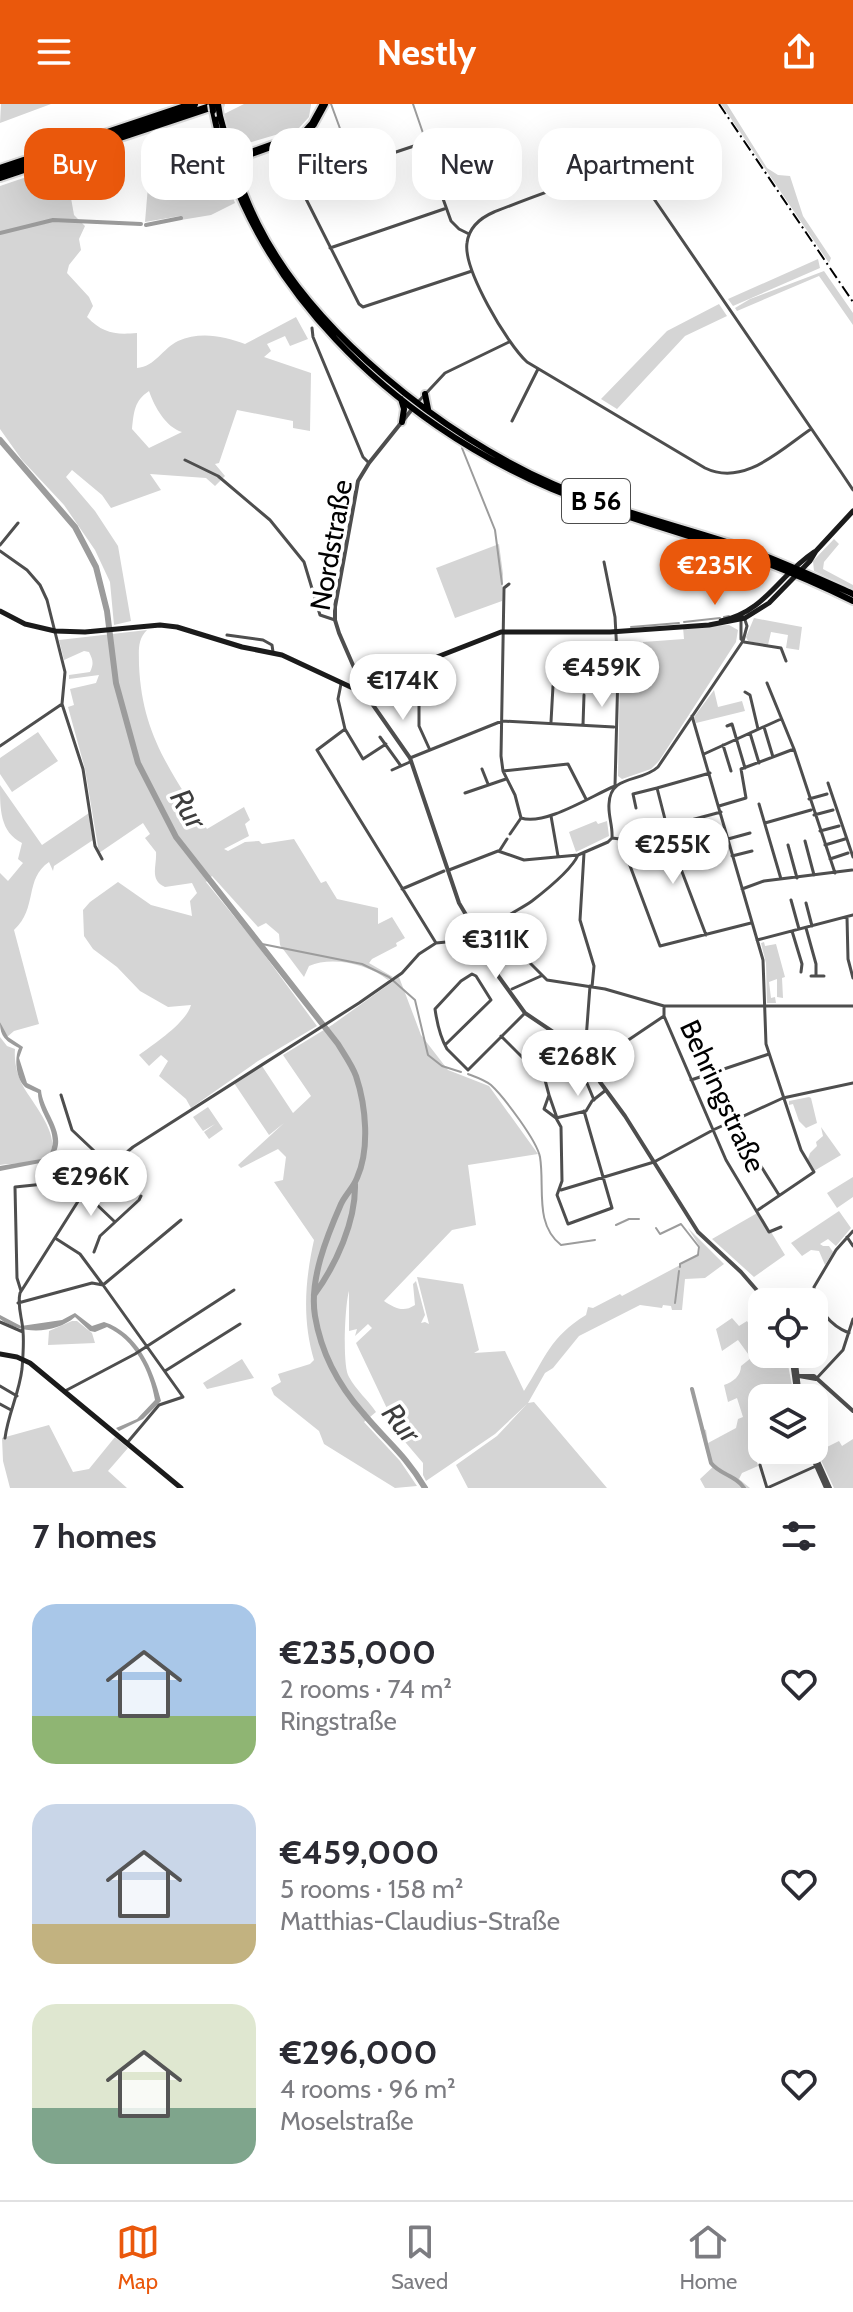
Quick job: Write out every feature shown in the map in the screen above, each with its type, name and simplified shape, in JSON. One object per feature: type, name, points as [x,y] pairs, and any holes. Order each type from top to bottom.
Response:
[{"type":"highway","points":[[0,169],[194,104]]},
{"type":"highway","points":[[0,177],[216,104]]},
{"type":"highway","points":[[253,149],[295,135],[310,124],[315,104]]},
{"type":"highway","points":[[253,153],[304,134],[324,104]]},
{"type":"main road","name":"B 56","points":[[216,104],[220,128]]},
{"type":"main road","name":"B 56","points":[[242,200],[251,225],[284,276],[338,340],[415,406],[478,452],[551,488],[795,571],[853,601]]},
{"type":"main road","name":"B 56","points":[[248,200],[258,224],[307,295],[402,395]]},
{"type":"main road","points":[[421,393],[430,412]]},
{"type":"main road","points":[[402,395],[402,422]]},
{"type":"main road","name":"B 56","points":[[415,406],[430,412],[488,452],[553,484],[817,578],[853,594]]},
{"type":"main road","points":[[0,611],[25,624],[55,631],[160,625],[177,627],[242,647],[273,652],[351,689],[503,632],[615,631],[742,618],[763,608],[853,511]]},
{"type":"main road","points":[[742,618],[781,582],[810,561],[816,551]]},
{"type":"main road","points":[[810,561],[817,578]]},
{"type":"main road","points":[[773,566],[779,572],[781,582]]},
{"type":"main road","points":[[0,1354],[22,1358],[181,1488]]},
{"type":"street","points":[[469,234],[454,225],[423,143],[303,183],[300,187],[359,304],[366,308],[472,271]]},
{"type":"street","points":[[811,429],[747,471],[715,473],[527,362],[509,342],[472,271],[466,251],[469,234],[478,220],[494,212],[601,175],[613,173],[634,179],[652,196],[853,490]]},
{"type":"street","points":[[330,248],[446,209]]},
{"type":"street","name":"Nordstraße","points":[[312,328],[363,457],[369,463]]},
{"type":"street","points":[[415,406],[421,393],[445,373],[509,342]]},
{"type":"street","points":[[512,421],[538,369]]},
{"type":"street","points":[[402,395],[421,393]]},
{"type":"street","name":"Nordstraße","points":[[415,406],[369,463],[356,487],[335,620],[366,695],[411,760],[460,906],[474,928],[486,959],[525,1013]]},
{"type":"street","points":[[185,460],[218,476],[270,520],[304,562],[320,615],[335,620]]},
{"type":"street","points":[[0,545],[18,523]]},
{"type":"street","points":[[0,551],[27,570],[40,585],[50,606],[65,672],[62,704],[83,769],[95,846],[102,859]]},
{"type":"street","points":[[604,562],[615,612],[618,671],[614,727],[615,786],[609,806],[612,838]]},
{"type":"street","points":[[402,889],[499,851],[521,818],[516,798],[503,771],[504,588],[509,584]]},
{"type":"street","points":[[521,818],[528,820],[551,816],[655,770],[741,641],[746,631],[742,618]]},
{"type":"street","points":[[227,635],[263,640],[272,645],[273,652]]},
{"type":"street","points":[[741,641],[781,648],[786,661]]},
{"type":"street","points":[[405,669],[419,704],[419,726],[429,750]]},
{"type":"street","points":[[767,683],[794,749],[835,873]]},
{"type":"street","points":[[341,684],[338,699],[345,729],[363,759],[386,744]]},
{"type":"street","points":[[551,723],[553,686]]},
{"type":"street","points":[[351,689],[366,695]]},
{"type":"street","points":[[745,692],[750,695],[758,729]]},
{"type":"street","points":[[583,725],[584,695]]},
{"type":"street","points":[[0,746],[62,704]]},
{"type":"street","points":[[692,716],[765,972],[765,1040],[801,1150],[814,1172],[758,1210]]},
{"type":"street","points":[[704,754],[782,718]]},
{"type":"street","points":[[392,770],[429,750],[502,721],[614,727]]},
{"type":"street","points":[[739,722],[729,725],[745,768]]},
{"type":"street","points":[[764,727],[773,757]]},
{"type":"street","points":[[345,729],[317,748],[436,943]]},
{"type":"street","points":[[750,733],[759,763]]},
{"type":"street","points":[[380,737],[401,766]]},
{"type":"street","points":[[723,745],[731,771]]},
{"type":"street","points":[[719,806],[746,798],[740,773],[745,768],[794,749]]},
{"type":"street","points":[[503,771],[568,764],[586,799]]},
{"type":"street","points":[[482,769],[488,784]]},
{"type":"street","points":[[636,808],[633,794],[710,773]]},
{"type":"street","points":[[465,793],[506,779]]},
{"type":"street","points":[[828,783],[853,857]]},
{"type":"street","points":[[657,788],[666,827],[706,935]]},
{"type":"street","points":[[809,799],[827,794]]},
{"type":"street","points":[[759,804],[781,879]]},
{"type":"street","points":[[765,823],[812,809]]},
{"type":"street","points":[[814,815],[833,810]]},
{"type":"street","points":[[612,838],[620,839],[721,812]]},
{"type":"street","points":[[551,816],[558,857]]},
{"type":"street","points":[[701,818],[709,848]]},
{"type":"street","points":[[685,822],[693,852]]},
{"type":"street","points":[[820,831],[839,826]]},
{"type":"street","points":[[677,856],[750,833]]},
{"type":"street","points":[[499,851],[524,860],[578,855],[612,838]]},
{"type":"street","points":[[620,839],[661,947],[752,923]]},
{"type":"street","points":[[825,845],[845,839]]},
{"type":"street","points":[[805,841],[814,875]]},
{"type":"street","points":[[788,845],[797,878]]},
{"type":"street","points":[[732,856],[752,851]]},
{"type":"street","points":[[584,853],[580,920],[594,966],[585,1053]]},
{"type":"street","points":[[830,859],[848,853]]},
{"type":"street","points":[[488,938],[500,922],[535,898],[574,864],[578,855]]},
{"type":"street","points":[[742,889],[764,881],[852,870]]},
{"type":"street","points":[[791,900],[799,929]]},
{"type":"street","points":[[806,903],[812,926]]},
{"type":"street","points":[[757,940],[853,915]]},
{"type":"street","points":[[847,917],[848,959],[853,978]]},
{"type":"street","points":[[474,928],[529,962],[542,976],[554,982],[591,986],[664,1006],[853,1006]]},
{"type":"street","points":[[806,928],[816,964],[813,976],[824,976]]},
{"type":"street","points":[[792,931],[802,964],[801,972]]},
{"type":"street","points":[[5,1438],[7,1421],[17,1396],[22,1358],[23,1331],[18,1303],[21,1291],[81,1196],[109,1166],[392,981],[436,943],[488,938]]},
{"type":"street","points":[[445,1045],[491,998],[472,974],[436,1007],[445,1045],[468,1070],[525,1013],[585,1053],[698,1232],[755,1288]]},
{"type":"street","points":[[512,989],[542,976]]},
{"type":"street","name":"Behringstraße","points":[[664,1006],[664,1016],[726,1160],[769,1232],[781,1227]]},
{"type":"street","points":[[612,1051],[664,1016]]},
{"type":"street","points":[[501,1036],[545,1080],[562,1138],[561,1190],[558,1198],[565,1222],[570,1224],[612,1210],[584,1111]]},
{"type":"street","points":[[576,1047],[576,1057],[594,1100]]},
{"type":"street","points":[[691,1080],[769,1054]]},
{"type":"street","points":[[561,1190],[654,1162],[713,1130],[783,1098],[853,1083]]},
{"type":"street","points":[[557,1119],[584,1111],[606,1090]]},
{"type":"street","points":[[61,1095],[72,1130],[109,1166]]},
{"type":"street","points":[[549,1095],[544,1109],[557,1119]]},
{"type":"street","points":[[755,1156],[779,1195]]},
{"type":"street","points":[[21,1291],[17,1278],[15,1187],[54,1183],[94,1202],[115,1222]]},
{"type":"street","points":[[94,1252],[100,1236],[141,1196]]},
{"type":"street","points":[[103,1285],[181,1220]]},
{"type":"street","points":[[849,1333],[832,1324],[816,1299],[814,1287],[853,1231]]},
{"type":"street","points":[[847,1237],[853,1246]]},
{"type":"street","points":[[55,1238],[80,1254],[183,1397],[159,1405],[127,1443]]},
{"type":"street","points":[[18,1303],[92,1283],[103,1285]]},
{"type":"street","points":[[65,1391],[135,1354],[234,1290]]},
{"type":"street","points":[[816,1379],[843,1350],[853,1319]]},
{"type":"street","points":[[0,1324],[23,1331]]},
{"type":"street","points":[[165,1371],[240,1324]]},
{"type":"street","points":[[796,1368],[798,1384]]},
{"type":"street","points":[[797,1376],[816,1379],[853,1411]]},
{"type":"street","points":[[0,1386],[17,1396]]},
{"type":"street","points":[[0,1404],[11,1410]]},
{"type":"street","points":[[0,1421],[7,1421]]},
{"type":"street","points":[[760,1465],[767,1488],[817,1465],[828,1488]]},
{"type":"shaded area","points":[[1,104],[51,104],[0,123]]},
{"type":"shaded area","points":[[244,104],[311,104],[309,117],[299,128],[269,128],[269,137],[253,142],[253,128],[228,128],[224,114]]},
{"type":"shaded area","points":[[721,104],[727,104],[767,168],[778,175],[790,176],[803,216],[831,258],[829,263]]},
{"type":"shaded area","points":[[24,178],[24,200],[71,200],[74,215],[85,226],[79,239],[81,250],[69,265],[67,273],[89,297],[93,306],[87,317],[98,327],[122,334],[137,333],[137,368],[154,361],[173,344],[186,338],[212,336],[245,344],[296,317],[308,339],[290,346],[285,336],[267,344],[271,351],[264,357],[311,373],[310,431],[293,428],[293,421],[237,410],[219,463],[215,464],[225,476],[215,486],[206,478],[150,474],[161,490],[111,508],[102,495],[72,470],[66,477],[95,511],[118,546],[131,621],[114,625],[110,582],[95,550],[64,505],[22,460],[0,429],[0,186]],"holes":[[[149,391],[166,421],[182,432],[149,448],[132,429],[134,412]]]},
{"type":"shaded area","points":[[147,200],[234,200],[235,203],[211,215],[145,222]]},
{"type":"shaded area","points":[[818,259],[820,268],[733,306],[728,299]]},
{"type":"shaded area","points":[[824,271],[853,313],[853,325],[819,276],[737,311],[735,308],[750,299]]},
{"type":"shaded area","points":[[719,304],[727,316],[685,336],[617,409],[601,399],[667,331]]},
{"type":"shaded area","points":[[834,539],[839,544],[824,562],[823,569],[853,585],[853,590],[814,571],[813,561]]},
{"type":"shaded area","points":[[499,544],[503,574],[502,601],[455,618],[436,568]]},
{"type":"shaded area","points":[[754,618],[802,627],[799,650],[786,648],[788,635],[771,632],[768,645],[748,641],[746,637]]},
{"type":"shaded area","points":[[729,625],[738,630],[736,642],[659,761],[651,769],[622,779],[618,776],[620,671],[640,663],[643,642],[684,639],[683,627]]},
{"type":"shaded area","points":[[147,630],[140,642],[139,665],[141,690],[152,732],[207,829],[244,807],[250,820],[245,824],[249,836],[224,849],[228,851],[245,842],[259,841],[262,844],[294,839],[321,883],[326,881],[337,899],[378,908],[378,924],[392,917],[405,938],[369,963],[393,977],[388,980],[370,970],[339,962],[309,966],[304,977],[280,945],[279,934],[266,923],[258,927],[212,876],[206,882],[317,1026],[258,1061],[191,1108],[186,1099],[159,1076],[168,1061],[161,1055],[149,1066],[139,1055],[176,1026],[191,1005],[168,1007],[140,991],[117,967],[93,949],[84,936],[83,910],[118,882],[151,905],[192,916],[190,901],[197,893],[192,883],[165,887],[157,881],[156,852],[145,838],[150,834],[143,823],[99,853],[85,769],[68,707],[74,705],[70,689],[96,683],[99,675],[69,679],[69,675],[90,672],[92,660],[89,652],[84,651],[64,660],[59,640]]},
{"type":"shaded area","points":[[714,690],[718,707],[742,701],[745,711],[696,723],[694,717]]},
{"type":"shaded area","points":[[38,732],[58,761],[12,792],[0,774],[0,758]]},
{"type":"shaded area","points":[[0,785],[42,845],[89,813],[93,840],[54,866],[53,871],[49,862],[36,877],[26,912],[14,930],[39,1024],[14,1031],[7,1037],[0,1022],[0,873],[8,881],[23,863],[18,859],[22,843],[5,826]]},
{"type":"shaded area","points":[[596,821],[598,824],[607,821],[609,836],[576,852],[569,832]]},
{"type":"shaded area","points":[[764,942],[765,946],[776,944],[785,977],[782,978],[783,998],[777,997],[777,979],[769,982],[771,998],[775,997],[776,1003],[767,1003],[766,963],[761,943]]},
{"type":"shaded area","points":[[399,977],[421,1035],[448,1070],[489,1086],[538,1154],[468,1165],[476,1225],[452,1230],[384,1301],[399,1309],[415,1305],[413,1284],[416,1281],[425,1315],[421,1323],[429,1324],[417,1277],[463,1284],[479,1350],[474,1353],[505,1351],[524,1391],[556,1340],[586,1315],[588,1307],[593,1308],[620,1294],[622,1296],[699,1255],[700,1247],[688,1228],[724,1264],[705,1278],[685,1279],[682,1310],[672,1310],[671,1306],[663,1305],[662,1308],[640,1305],[579,1336],[553,1368],[545,1373],[528,1403],[534,1402],[607,1488],[468,1488],[456,1465],[497,1436],[527,1404],[495,1434],[426,1481],[423,1463],[400,1436],[356,1343],[372,1328],[368,1324],[355,1336],[357,1329],[349,1331],[349,1291],[345,1335],[347,1371],[376,1412],[364,1422],[400,1461],[417,1486],[395,1488],[324,1444],[319,1431],[274,1395],[271,1388],[281,1382],[278,1374],[314,1360],[306,1300],[314,1240],[274,1182],[283,1180],[286,1157],[278,1149],[241,1168],[238,1165],[284,1123],[269,1135],[234,1083],[262,1066],[293,1113],[311,1096],[283,1055],[332,1025]]},
{"type":"shaded area","points":[[0,1022],[8,1037],[23,1047],[19,1058],[27,1083],[41,1090],[58,1143],[50,1161],[0,1171],[0,1166],[47,1158],[53,1141],[38,1093],[25,1087],[18,1074],[16,1063],[19,1048],[5,1038]]},
{"type":"shaded area","points":[[0,1037],[7,1046],[15,1049],[21,1082],[50,1133],[51,1151],[39,1160],[0,1165]]},
{"type":"shaded area","points":[[809,1097],[817,1123],[806,1128],[789,1101]]},
{"type":"shaded area","points":[[208,1107],[223,1129],[209,1139],[204,1132],[215,1124],[203,1131],[193,1117]]},
{"type":"shaded area","points":[[821,1127],[841,1155],[814,1171],[807,1162],[817,1146],[816,1142],[823,1136]]},
{"type":"shaded area","points":[[853,1177],[853,1197],[837,1208],[827,1193]]},
{"type":"shaded area","points":[[839,1211],[851,1228],[836,1246],[828,1239],[820,1244],[829,1246],[833,1252],[825,1265],[819,1251],[811,1250],[802,1256],[791,1243]]},
{"type":"shaded area","points":[[759,1212],[785,1255],[754,1277],[712,1239]]},
{"type":"shaded area","points":[[75,1313],[92,1326],[104,1322],[126,1334],[135,1343],[154,1377],[161,1401],[143,1419],[119,1431],[116,1428],[137,1419],[155,1400],[145,1368],[126,1340],[107,1327],[90,1331],[75,1317],[58,1327],[38,1330],[18,1328],[0,1319],[0,1315],[21,1326],[62,1320]]},
{"type":"shaded area","points":[[732,1318],[739,1326],[747,1321],[748,1354],[738,1340],[722,1351],[716,1329]]},
{"type":"shaded area","points":[[77,1321],[92,1333],[95,1343],[48,1345],[49,1331]]},
{"type":"shaded area","points":[[242,1359],[254,1378],[207,1389],[203,1383]]},
{"type":"shaded area","points":[[748,1360],[748,1368],[789,1368],[792,1384],[748,1384],[748,1464],[758,1466],[742,1473],[739,1479],[750,1488],[705,1488],[700,1479],[715,1465],[709,1460],[700,1428],[706,1430],[708,1443],[736,1428],[738,1419],[743,1417],[737,1398],[728,1402],[724,1385],[736,1378],[741,1366]]},
{"type":"shaded area","points":[[49,1425],[73,1472],[89,1469],[115,1437],[128,1448],[108,1471],[127,1488],[10,1488],[3,1461],[2,1438]]},
{"type":"shaded area","points":[[853,1439],[853,1488],[834,1488],[823,1464],[828,1464],[828,1446],[839,1441],[842,1446]]},
{"type":"waterway","points":[[331,104],[340,128]]},
{"type":"waterway","points":[[413,104],[421,128]]},
{"type":"waterway","points":[[146,225],[181,218]]},
{"type":"waterway","points":[[0,233],[53,220],[141,224]]},
{"type":"waterway","name":"Rur","points":[[0,440],[75,527],[96,567],[107,611],[116,683],[138,763],[176,837],[338,1044],[356,1076],[364,1114],[364,1154],[357,1178],[341,1204],[320,1258],[315,1288],[315,1316],[326,1355],[346,1392],[403,1457],[425,1488]]},
{"type":"waterway","points":[[462,448],[495,530],[502,584]]},
{"type":"waterway","points":[[724,617],[729,616]]},
{"type":"waterway","points":[[684,622],[720,618]]},
{"type":"waterway","points":[[631,627],[679,623]]},
{"type":"waterway","points":[[262,944],[362,964],[389,977],[415,1000],[428,1055],[442,1066],[461,1072]]},
{"type":"waterway","points":[[468,1074],[491,1085],[538,1150],[544,1216],[553,1236],[561,1245],[595,1240]]},
{"type":"waterway","name":"Rur","points":[[314,1295],[343,1242],[352,1213],[355,1184]]},
{"type":"waterway","points":[[616,1225],[629,1219],[639,1219]]},
{"type":"waterway","points":[[656,1228],[660,1234],[681,1224],[699,1247],[698,1255],[680,1264],[680,1267]]},
{"type":"waterway","points":[[675,1303],[679,1271]]},
{"type":"waterway","points":[[692,1389],[711,1463],[744,1488]]},
{"type":"railway","points":[[719,104],[853,302]]}]
